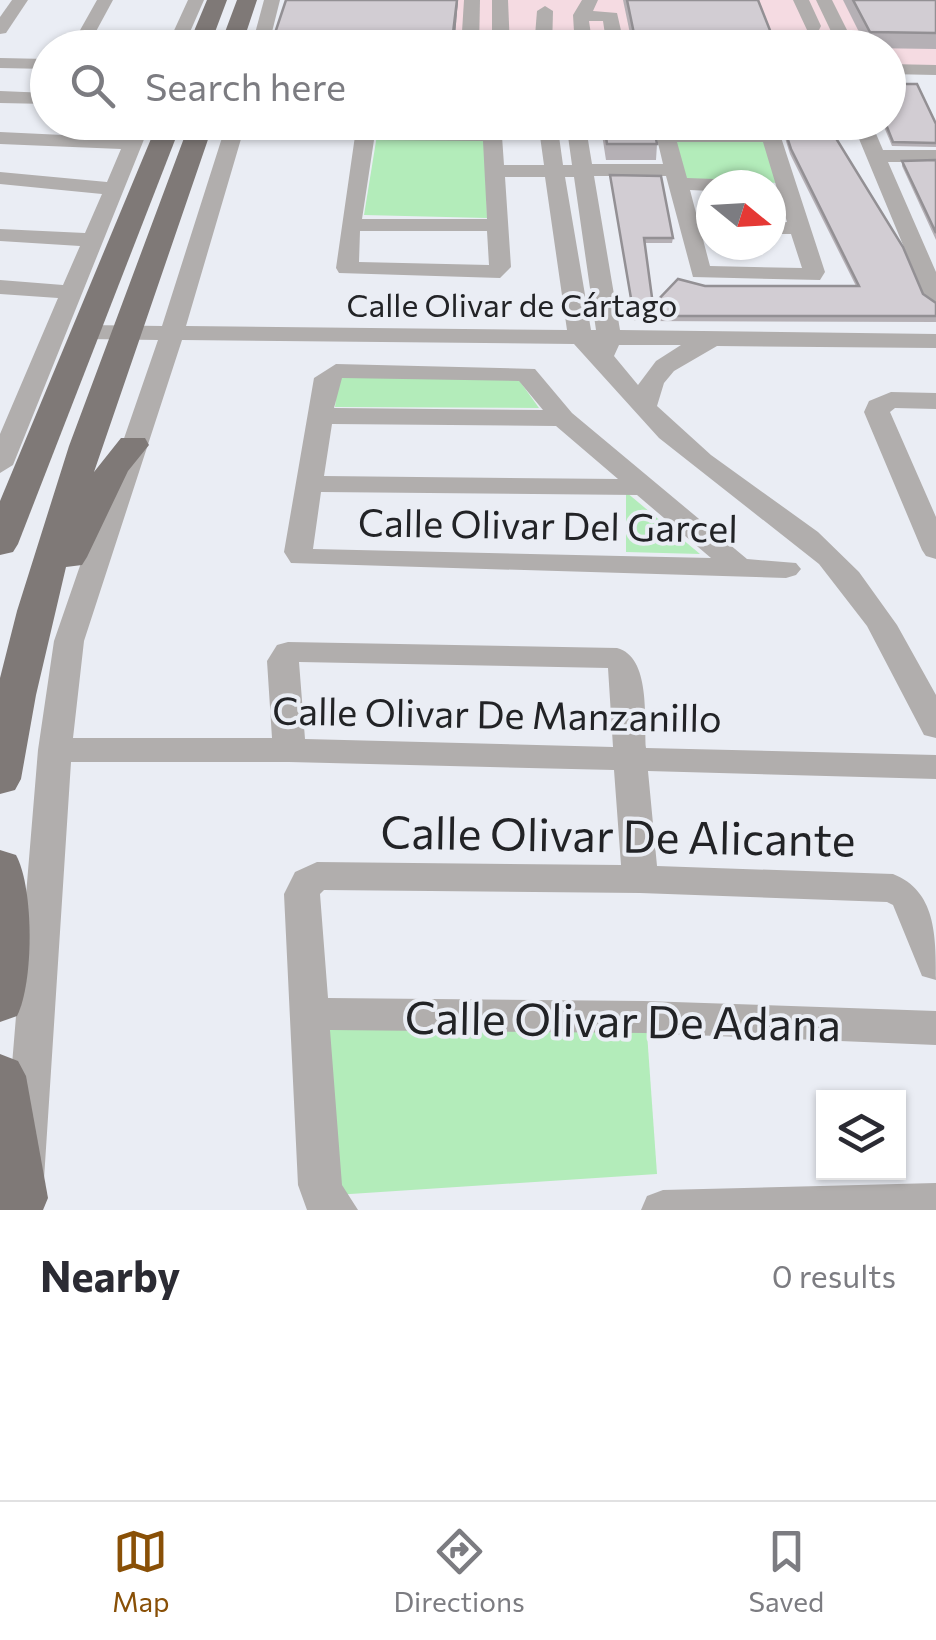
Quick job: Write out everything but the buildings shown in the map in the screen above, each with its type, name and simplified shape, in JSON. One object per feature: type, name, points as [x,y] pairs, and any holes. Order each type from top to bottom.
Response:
[{"type":"main road","points":[[205,30],[217,0]]},
{"type":"main road","points":[[236,30],[247,0]]},
{"type":"main road","points":[[0,544],[163,140]]},
{"type":"main road","points":[[0,779],[14,692],[48,560],[196,140]]},
{"type":"main road","points":[[0,493],[50,423]]},
{"type":"main road","points":[[36,605],[84,533],[117,459],[133,444]]},
{"type":"main road","points":[[0,867],[6,921],[0,1002]]},
{"type":"main road","points":[[0,1076],[21,1204]]},
{"type":"street","points":[[0,28],[20,0]]},
{"type":"street","points":[[88,30],[105,0]]},
{"type":"street","points":[[182,30],[196,0]]},
{"type":"street","points":[[471,30],[472,0]]},
{"type":"street","points":[[500,0],[500,30]]},
{"type":"street","points":[[801,0],[812,26]]},
{"type":"street","points":[[824,0],[839,30]]},
{"type":"street","points":[[264,30],[271,1]]},
{"type":"street","points":[[544,30],[546,4]]},
{"type":"street","points":[[586,8],[611,17],[613,30]]},
{"type":"street","points":[[0,63],[30,64]]},
{"type":"street","points":[[906,70],[936,70]]},
{"type":"street","points":[[906,81],[936,81]]},
{"type":"street","points":[[0,97],[30,98]]},
{"type":"street","points":[[0,138],[30,137]]},
{"type":"street","points":[[0,465],[134,140]]},
{"type":"street","points":[[21,1204],[68,641],[174,327],[231,140]]},
{"type":"street","points":[[364,140],[350,224],[349,269],[492,272],[500,267],[494,140]]},
{"type":"street","points":[[549,140],[577,331],[606,339]]},
{"type":"street","points":[[577,140],[606,339],[644,407],[667,432],[829,558],[921,664],[936,727]]},
{"type":"street","points":[[666,140],[673,173],[696,219]]},
{"type":"street","points":[[770,140],[776,170]]},
{"type":"street","points":[[868,140],[936,298]]},
{"type":"street","points":[[876,159],[936,160]]},
{"type":"street","points":[[495,168],[582,167],[673,173],[696,180]]},
{"type":"street","points":[[0,178],[115,190]]},
{"type":"street","points":[[702,260],[703,273],[814,272],[801,228],[786,199]]},
{"type":"street","points":[[350,224],[496,225]]},
{"type":"street","points":[[786,228],[801,228]]},
{"type":"street","points":[[0,235],[92,240]]},
{"type":"street","points":[[0,286],[69,292]]},
{"type":"street","name":"Calle Olivar de Cártago","points":[[89,326],[577,331]]},
{"type":"street","points":[[409,372],[413,329]]},
{"type":"street","name":"Calle Olivar de Cártago","points":[[606,339],[936,330]]},
{"type":"street","points":[[644,407],[654,374],[680,355],[717,338]]},
{"type":"street","name":"Calle Olivar de Cártago","points":[[606,339],[936,341]]},
{"type":"street","points":[[642,486],[309,484],[326,378],[331,372],[526,374],[563,418],[740,568]]},
{"type":"street","points":[[936,401],[892,400],[878,406],[877,412],[936,550]]},
{"type":"street","points":[[318,416],[563,418]]},
{"type":"street","name":"Calle Olivar Del Garcel","points":[[309,484],[298,552],[308,558],[786,569]]},
{"type":"street","points":[[290,750],[283,660],[288,652],[612,657],[623,666],[640,879]]},
{"type":"street","name":"Calle Olivar De Manzanillo","points":[[56,750],[290,750],[936,767]]},
{"type":"street","name":"Calle Olivar De Alicante","points":[[311,1014],[302,894],[308,882],[324,875],[640,879],[894,888],[908,896],[936,964]]},
{"type":"street","points":[[311,1014],[320,1186],[325,1202],[336,1210]]},
{"type":"street","name":"Calle Olivar De Adana","points":[[311,1014],[644,1018],[936,1028]]},
{"type":"street","points":[[664,1210],[936,1203]]},
{"type":"shaded area","points":[[287,0],[936,0],[936,74],[906,74],[906,30],[278,30]]},
{"type":"green space","points":[[376,140],[485,140],[487,218],[364,215]]},
{"type":"green space","points":[[665,140],[771,140],[782,170],[696,170],[696,181],[676,181]]},
{"type":"green space","points":[[339,374],[516,376],[539,408],[335,407]]},
{"type":"green space","points":[[626,492],[700,554],[626,552]]},
{"type":"green space","points":[[324,1014],[646,1019],[657,1174],[335,1195]]}]
